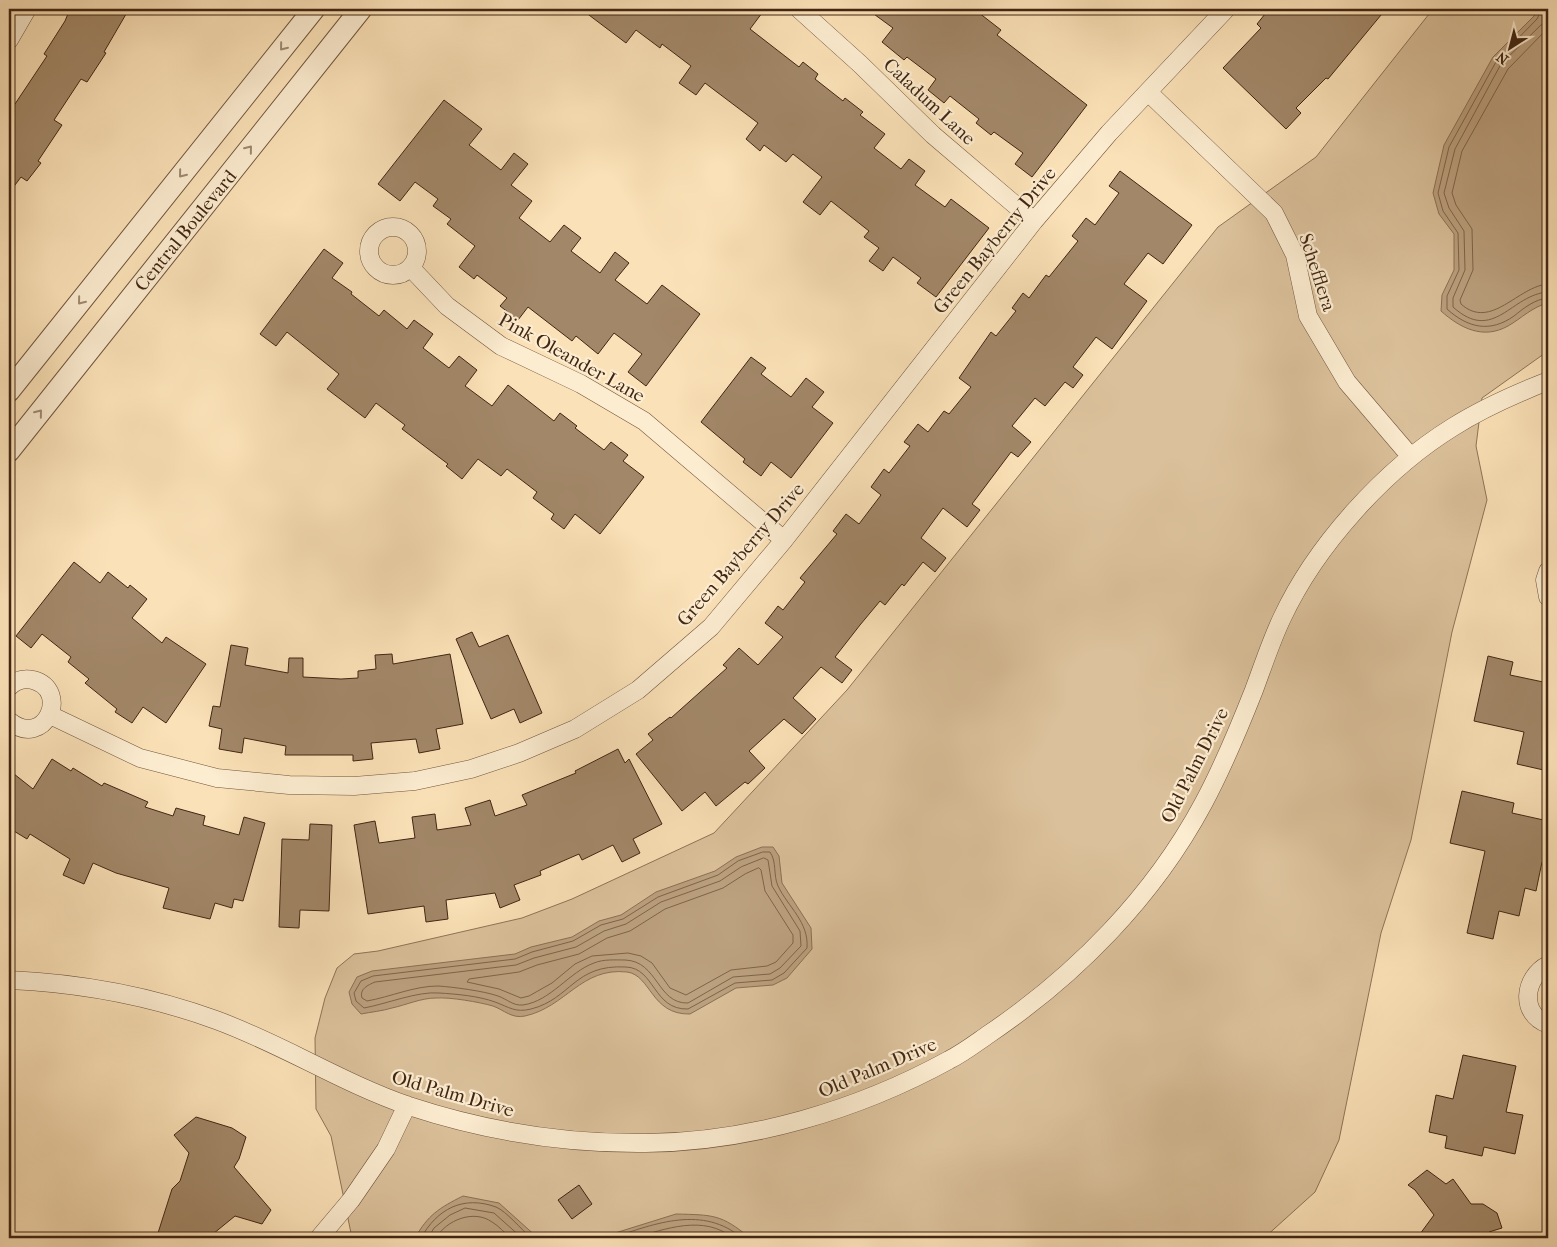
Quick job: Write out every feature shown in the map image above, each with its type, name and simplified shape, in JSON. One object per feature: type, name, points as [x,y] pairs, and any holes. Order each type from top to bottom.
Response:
[{"type":"street","points":[[9,40],[27,9]]},
{"type":"street","name":"Central Boulevard","points":[[9,391],[314,9]]},
{"type":"street","name":"Central Boulevard","points":[[9,452],[362,9]]},
{"type":"street","name":"Caladum Lane","points":[[799,9],[860,64],[933,135],[1034,221]]},
{"type":"street","name":"Green Bayberry Drive","points":[[50,715],[140,758],[217,778],[289,785],[354,786],[415,781],[471,769],[519,753],[575,729],[638,690],[711,627],[784,540],[1034,221],[1108,133],[1226,9]]},
{"type":"street","name":"Schefflera","points":[[1148,92],[1274,213],[1295,255],[1308,316],[1347,382],[1411,457]]},
{"type":"street","name":"Pink Oleander Lane","points":[[411,268],[447,306],[501,346],[581,384],[644,421],[784,540]]},
{"type":"street","name":"Old Palm Drive","points":[[9,980],[88,988],[216,1020],[337,1076],[407,1105],[498,1131],[568,1140],[643,1144],[712,1140],[824,1113],[889,1089],[952,1059],[1009,1020],[1061,979],[1116,926],[1161,870],[1201,807],[1228,753],[1281,618],[1316,556],[1359,506],[1411,457],[1452,427],[1503,399],[1548,381]]},
{"type":"street","points":[[1548,570],[1545,580],[1548,597]]},
{"type":"street","points":[[9,687],[18,680],[38,681],[46,687],[51,696],[52,705],[50,715],[44,723],[26,729],[16,727],[9,721]]},
{"type":"street","points":[[1548,966],[1540,970],[1532,979],[1528,990],[1529,1003],[1534,1014],[1548,1024]]},
{"type":"street","points":[[319,1238],[351,1200],[386,1149],[407,1105]]},
{"type":"shaded area","points":[[1433,9],[1548,9],[1548,351],[1482,398],[1476,446],[1487,500],[1452,632],[1411,840],[1381,933],[1339,1140],[1315,1192],[1264,1238],[352,1238],[331,1136],[316,1109],[315,1038],[325,998],[337,968],[354,954],[378,951],[522,918],[572,899],[714,833],[847,690],[1218,227],[1316,157]]},
{"type":"water","points":[[1538,9],[1548,9],[1548,303],[1537,307],[1499,330],[1481,332],[1464,327],[1441,311],[1442,295],[1454,270],[1454,234],[1439,214],[1433,193],[1444,145],[1493,57],[1534,16]]},
{"type":"water","points":[[762,847],[773,847],[779,856],[782,883],[811,928],[812,949],[787,978],[773,985],[736,988],[690,1014],[677,1013],[667,1008],[659,1002],[641,980],[627,972],[611,972],[585,981],[552,1005],[520,1017],[487,1004],[449,998],[425,999],[361,1014],[352,1004],[349,992],[357,977],[372,971],[515,954],[531,947],[572,937],[599,921],[621,915],[656,892],[715,871],[736,857]]},
{"type":"water","points":[[463,1196],[499,1203],[538,1238],[415,1238],[425,1223],[435,1213]]},
{"type":"water","points":[[676,1214],[716,1217],[731,1224],[750,1238],[599,1238]]},
{"type":"building","points":[[70,9],[129,9],[104,52],[106,53],[87,82],[81,79],[54,120],[62,125],[38,161],[41,163],[27,181],[21,177],[9,193],[9,113],[47,56],[44,54],[65,21]]},
{"type":"building","points":[[581,9],[765,9],[750,29],[799,67],[803,62],[818,74],[815,79],[843,101],[845,98],[863,112],[860,115],[885,134],[874,148],[901,169],[909,159],[925,171],[915,185],[945,207],[951,199],[989,228],[936,297],[917,283],[921,278],[893,257],[883,271],[869,261],[879,248],[864,237],[869,231],[831,201],[820,215],[803,202],[822,177],[793,154],[786,162],[764,145],[760,151],[746,139],[758,123],[705,83],[696,95],[679,83],[691,66],[662,44],[660,48],[636,30],[626,43]]},
{"type":"building","points":[[867,9],[974,9],[1001,30],[997,35],[1087,105],[1032,177],[1015,164],[1023,153],[994,132],[991,135],[976,123],[979,119],[950,96],[944,103],[928,90],[936,79],[907,57],[904,60],[882,42],[893,28]]},
{"type":"building","points":[[1269,9],[1386,9],[1328,79],[1326,78],[1296,108],[1301,113],[1286,129],[1223,68],[1261,28],[1257,24]]},
{"type":"building","points":[[444,100],[482,129],[469,145],[501,170],[514,153],[528,164],[511,185],[532,201],[519,218],[550,242],[564,225],[581,238],[571,251],[600,273],[615,252],[629,263],[615,280],[647,304],[662,285],[700,314],[646,386],[628,372],[642,354],[614,333],[598,354],[576,336],[572,341],[528,307],[518,320],[500,306],[507,298],[477,275],[474,279],[459,267],[475,246],[447,224],[451,219],[433,206],[438,199],[415,182],[400,201],[378,184]]},
{"type":"building","points":[[1120,171],[1192,225],[1163,264],[1148,253],[1124,284],[1147,301],[1112,349],[1096,337],[1073,367],[1083,375],[1073,388],[1065,382],[1045,406],[1035,398],[1012,426],[1031,442],[1018,457],[1011,452],[972,504],[980,510],[967,527],[943,508],[921,538],[946,558],[935,572],[923,562],[904,586],[902,584],[885,605],[880,601],[835,657],[852,670],[842,683],[821,667],[793,698],[816,719],[802,734],[784,719],[749,751],[765,768],[748,784],[745,782],[716,806],[705,792],[682,811],[636,754],[653,740],[648,734],[671,718],[727,668],[723,665],[739,648],[758,665],[783,637],[765,623],[778,606],[783,610],[805,582],[800,578],[837,534],[833,531],[846,514],[859,524],[881,495],[871,487],[884,469],[889,473],[910,446],[904,442],[918,424],[928,432],[944,411],[949,414],[971,387],[959,378],[991,332],[996,336],[1016,311],[1012,308],[1023,293],[1029,298],[1046,275],[1049,277],[1078,241],[1072,236],[1086,218],[1095,225],[1119,193],[1109,186]]},
{"type":"building","points":[[324,249],[343,263],[332,278],[352,292],[351,294],[379,316],[384,310],[407,329],[414,320],[433,334],[423,348],[449,368],[459,356],[477,370],[465,386],[492,406],[508,385],[554,421],[560,413],[577,426],[575,428],[604,450],[611,442],[628,455],[623,461],[644,477],[600,534],[575,514],[564,529],[551,519],[554,514],[533,498],[537,492],[507,469],[501,476],[478,459],[462,479],[446,466],[448,464],[402,429],[405,425],[376,403],[365,418],[327,389],[339,374],[287,332],[276,346],[260,334]]},
{"type":"building","points":[[751,357],[766,368],[761,374],[791,397],[806,378],[824,392],[812,407],[833,423],[791,478],[771,462],[761,476],[743,462],[745,459],[701,422]]},
{"type":"building","points":[[74,562],[100,583],[108,572],[128,588],[130,585],[147,599],[132,618],[162,643],[166,637],[206,664],[166,723],[143,707],[132,723],[115,712],[117,709],[85,683],[89,679],[68,662],[71,657],[42,634],[31,648],[16,636]]},
{"type":"building","points":[[472,632],[479,647],[508,635],[542,713],[520,723],[514,709],[491,719],[456,639]]},
{"type":"building","points":[[231,645],[248,648],[245,665],[288,673],[289,658],[303,658],[303,677],[341,679],[358,678],[358,671],[376,669],[375,655],[392,654],[393,664],[450,654],[463,724],[436,729],[440,749],[419,753],[416,739],[371,743],[373,759],[353,761],[353,755],[285,755],[286,746],[244,738],[242,753],[219,749],[222,729],[209,726],[213,706],[220,707]]},
{"type":"building","points":[[1488,656],[1513,662],[1510,675],[1548,683],[1548,771],[1517,764],[1524,732],[1474,721]]},
{"type":"building","points":[[618,749],[625,763],[629,759],[662,824],[633,839],[640,853],[622,862],[613,845],[582,860],[579,854],[540,871],[541,875],[514,885],[520,900],[500,908],[495,893],[446,900],[448,919],[426,922],[424,906],[368,914],[354,825],[375,821],[379,843],[415,838],[412,817],[435,814],[437,830],[471,825],[465,808],[490,800],[495,816],[527,805],[522,795],[576,773],[575,771]]},
{"type":"building","points":[[52,759],[71,771],[73,768],[102,786],[104,783],[148,802],[145,807],[173,816],[176,808],[205,816],[203,825],[239,835],[244,817],[265,823],[243,901],[234,899],[232,908],[215,903],[210,919],[163,908],[169,888],[116,873],[93,863],[84,884],[63,875],[70,859],[30,834],[27,839],[9,828],[9,770],[33,789]]},
{"type":"building","points":[[1462,791],[1514,803],[1512,813],[1548,821],[1548,863],[1542,862],[1536,891],[1525,888],[1519,916],[1499,911],[1493,939],[1467,933],[1485,851],[1450,843]]},
{"type":"building","points":[[310,824],[332,825],[329,911],[300,910],[299,928],[279,927],[282,839],[309,840]]},
{"type":"building","points":[[1463,1055],[1516,1066],[1506,1112],[1523,1115],[1515,1154],[1484,1147],[1482,1156],[1445,1148],[1447,1136],[1429,1132],[1436,1095],[1453,1099]]},
{"type":"building","points":[[196,1117],[232,1128],[246,1137],[239,1159],[234,1167],[271,1210],[262,1224],[235,1216],[208,1238],[166,1238],[158,1233],[172,1189],[180,1181],[189,1153],[174,1135]]},
{"type":"building","points":[[1427,1170],[1446,1184],[1453,1179],[1471,1204],[1483,1204],[1497,1213],[1502,1228],[1489,1232],[1492,1238],[1417,1238],[1434,1215],[1415,1190],[1408,1185]]},
{"type":"building","points":[[579,1185],[592,1204],[572,1219],[558,1200]]}]
